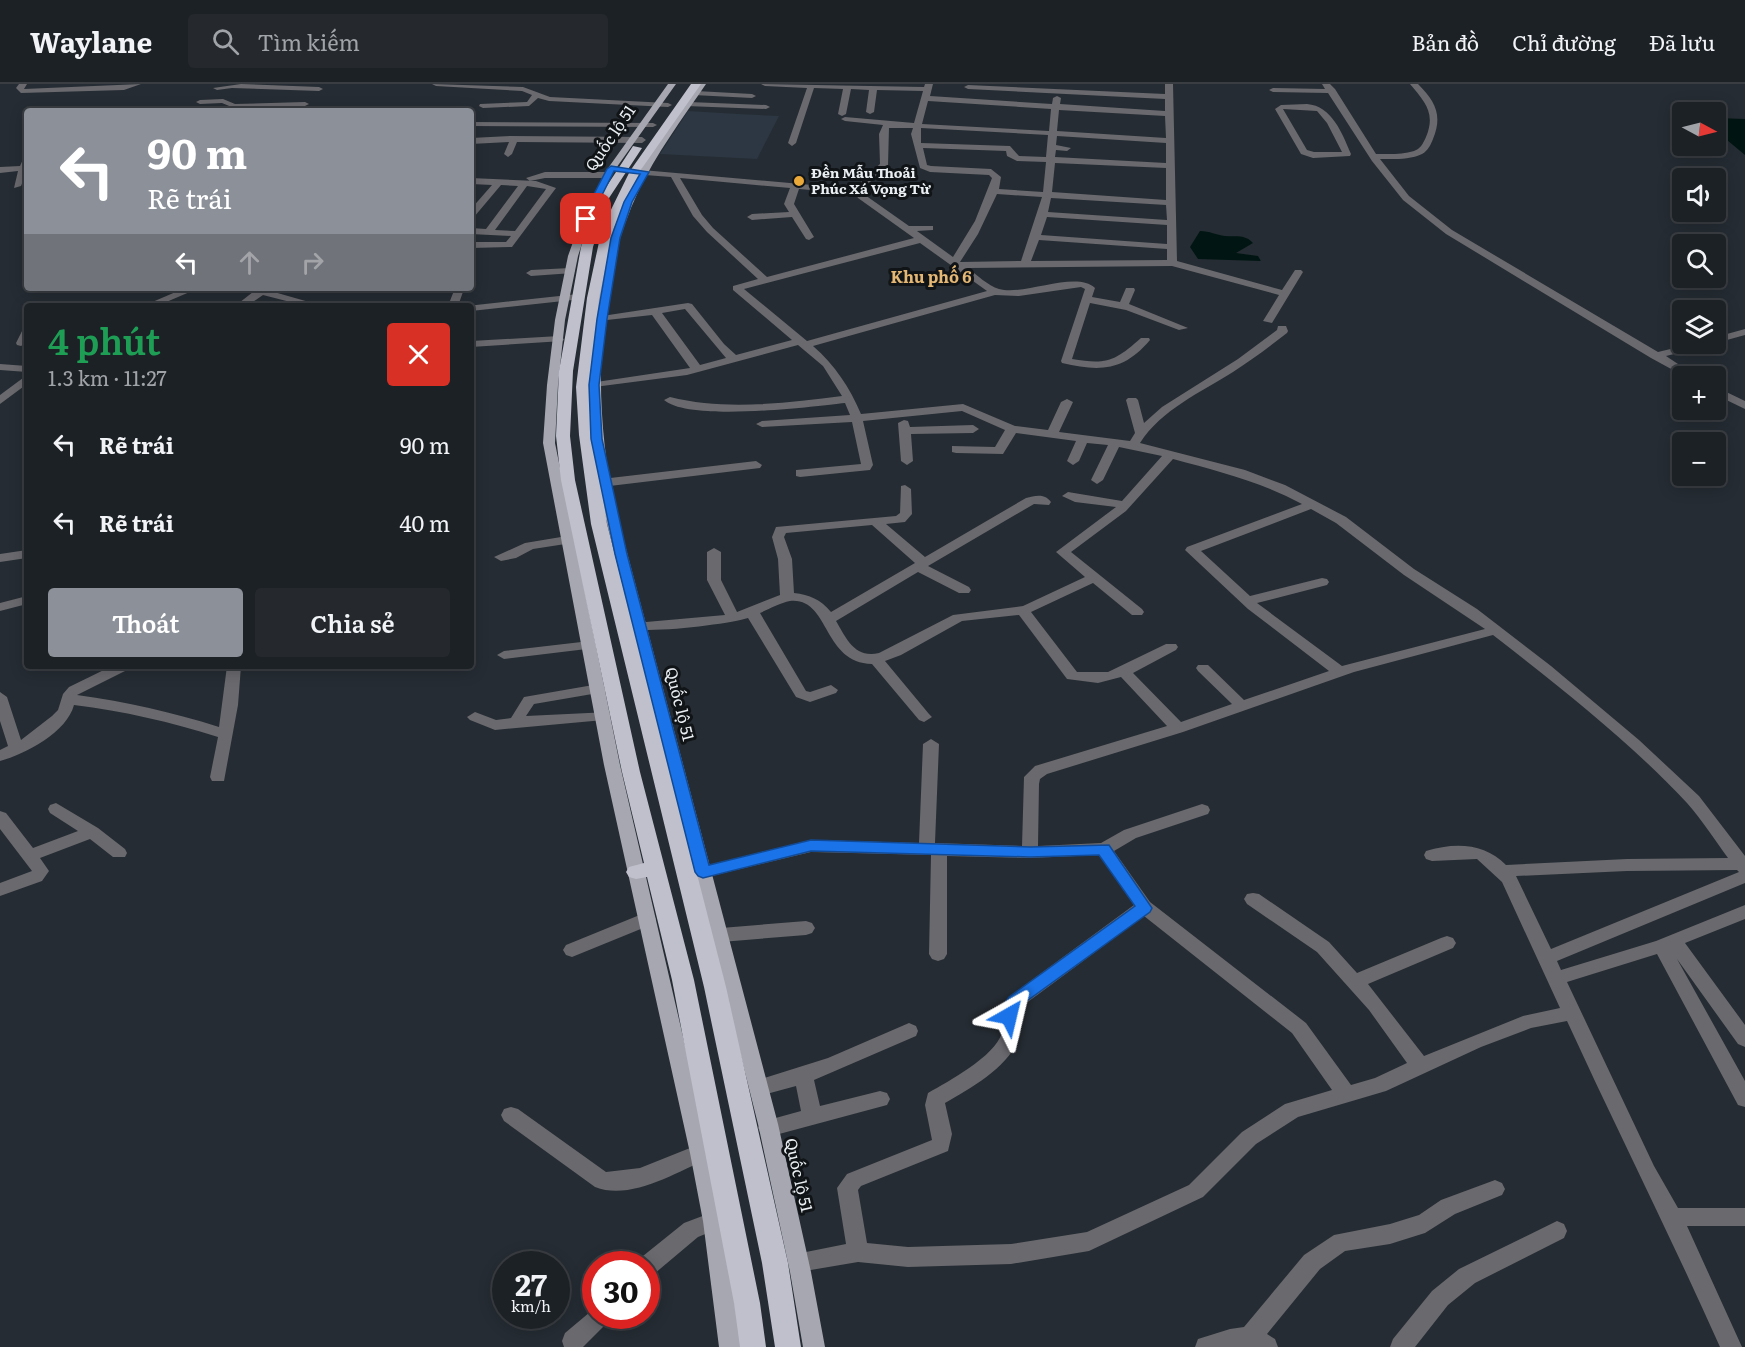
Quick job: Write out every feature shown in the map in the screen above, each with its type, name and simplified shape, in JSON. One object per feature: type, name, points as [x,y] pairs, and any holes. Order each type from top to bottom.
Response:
[{"type":"highway","name":"Quốc lộ 51","points":[[662,105],[682,84]]},
{"type":"highway","name":"Quốc lộ 51","points":[[695,91],[624,171],[604,198],[592,228],[585,298],[589,386],[586,435],[599,483],[599,524],[633,626],[680,815],[719,1009],[775,1263],[788,1347]]},
{"type":"highway","name":"Quốc lộ 51","points":[[585,298],[562,356],[563,446],[568,480],[597,644],[629,802],[646,870],[683,980],[747,1303],[753,1347]]},
{"type":"main road","name":"Quốc lộ 51","points":[[589,386],[602,319],[585,298],[570,271],[586,219],[624,171],[672,84]]},
{"type":"main road","name":"Quốc lộ 51","points":[[624,171],[628,202],[618,229],[585,298],[559,339],[562,356],[550,399],[549,443],[567,540],[597,644],[599,689],[604,715],[629,802]]},
{"type":"main road","name":"Quốc lộ 51","points":[[680,815],[703,872],[721,935],[799,1263],[814,1347]]},
{"type":"main road","name":"Quốc lộ 51","points":[[646,870],[647,919],[700,1153],[713,1221],[730,1347]]},
{"type":"street","points":[[23,84],[21,91],[72,87],[124,88],[137,84]]},
{"type":"street","points":[[436,84],[523,89],[549,99],[662,105]]},
{"type":"street","points":[[765,84],[847,87],[928,86],[915,134],[925,168],[991,172],[997,177],[994,190],[957,264]]},
{"type":"street","points":[[1169,84],[1173,263]]},
{"type":"street","points":[[1374,157],[1416,153],[1425,147],[1435,124],[1435,111],[1431,102],[1414,84]]},
{"type":"street","points":[[961,114],[969,85],[1058,88],[1170,97]]},
{"type":"street","points":[[792,144],[811,86]]},
{"type":"street","points":[[217,88],[323,87]]},
{"type":"street","points":[[200,102],[223,102],[234,106],[303,107],[323,87]]},
{"type":"street","points":[[847,87],[844,117],[888,122],[892,125]]},
{"type":"street","points":[[870,112],[873,87]]},
{"type":"street","points":[[278,98],[287,88]]},
{"type":"street","points":[[1025,265],[1036,237],[1047,194],[1051,133],[1058,88]]},
{"type":"street","points":[[1273,90],[1329,88],[1374,157],[1406,198],[1449,232],[1673,366]]},
{"type":"street","points":[[695,91],[752,96]]},
{"type":"street","points":[[695,91],[766,107]]},
{"type":"street","points":[[483,106],[529,104],[536,95]]},
{"type":"street","points":[[924,98],[961,114],[1011,130],[1170,141]]},
{"type":"street","points":[[860,192],[866,181],[884,165],[883,130],[892,125],[916,125],[961,114],[1055,107],[1170,114]]},
{"type":"street","points":[[1347,154],[1313,155],[1304,152],[1279,109],[1313,107],[1322,110],[1338,134],[1352,163]]},
{"type":"street","points":[[474,124],[643,133]]},
{"type":"street","points":[[1011,130],[1011,154],[1017,158],[1170,166]]},
{"type":"street","points":[[474,141],[643,133]]},
{"type":"street","points":[[1338,134],[1359,133]]},
{"type":"street","points":[[508,154],[514,139]]},
{"type":"street","points":[[918,145],[1010,149]]},
{"type":"street","points":[[1050,147],[1067,148]]},
{"type":"street","points":[[0,170],[24,165]]},
{"type":"street","points":[[16,186],[24,169]]},
{"type":"street","points":[[489,232],[524,183],[531,178],[545,175],[624,171],[860,192]]},
{"type":"street","points":[[674,175],[698,216],[710,230],[765,280]]},
{"type":"street","points":[[474,181],[524,183],[552,188],[507,246],[474,245]]},
{"type":"street","points":[[474,211],[499,182]]},
{"type":"street","points":[[796,185],[789,201],[808,237]]},
{"type":"street","points":[[994,190],[1171,203]]},
{"type":"street","points":[[860,192],[863,197],[995,292]]},
{"type":"street","points":[[752,218],[794,213]]},
{"type":"street","points":[[1043,214],[1173,224]]},
{"type":"street","points":[[1073,240],[1078,217]]},
{"type":"street","points":[[907,229],[930,228]]},
{"type":"street","points":[[474,231],[518,234]]},
{"type":"street","points":[[1036,237],[1173,247]]},
{"type":"street","points":[[800,473],[866,467],[857,418],[849,399],[827,364],[737,289],[922,239]]},
{"type":"street","points":[[957,264],[1173,263],[1286,294]]},
{"type":"street","points":[[531,273],[570,271]]},
{"type":"street","points":[[1268,321],[1298,272]]},
{"type":"street","points":[[589,386],[697,369],[864,330],[995,292],[1019,293],[1082,284],[1090,288],[1088,298],[1066,361],[1100,367],[1112,366],[1123,360],[1145,340]]},
{"type":"street","points":[[1123,306],[1130,290]]},
{"type":"street","points":[[156,303],[186,291]]},
{"type":"street","points":[[257,291],[306,303]]},
{"type":"street","points":[[244,303],[260,292]]},
{"type":"street","points":[[474,308],[585,298]]},
{"type":"street","points":[[1088,298],[1123,306],[1183,328]]},
{"type":"street","points":[[602,319],[688,306],[720,346],[734,359]]},
{"type":"street","points":[[655,310],[697,369]]},
{"type":"street","points":[[1133,445],[1140,432],[1178,402],[1250,355],[1283,330],[1282,328]]},
{"type":"street","points":[[1726,337],[1745,332]]},
{"type":"street","points":[[21,343],[24,338]]},
{"type":"street","points":[[474,344],[559,339]]},
{"type":"street","points":[[1655,356],[1672,352]]},
{"type":"street","points":[[0,367],[24,369]]},
{"type":"street","points":[[0,401],[22,388]]},
{"type":"street","points":[[1726,396],[1745,406]]},
{"type":"street","points":[[670,400],[691,407],[799,404],[849,399]]},
{"type":"street","points":[[1132,400],[1140,432]]},
{"type":"street","points":[[1052,435],[1067,402]]},
{"type":"street","points":[[762,424],[857,418],[963,407],[1012,429],[1133,445],[1241,473],[1313,504],[1341,520],[1409,572],[1496,630],[1546,669],[1634,744],[1693,800],[1744,869]]},
{"type":"street","points":[[902,414],[907,461]]},
{"type":"street","points":[[905,431],[973,429]]},
{"type":"street","points":[[956,449],[999,451],[1012,429]]},
{"type":"street","points":[[1073,461],[1083,439]]},
{"type":"street","points":[[1097,480],[1115,443]]},
{"type":"street","points":[[1137,612],[1096,577],[1064,554],[1063,550],[1096,530],[1124,505],[1171,454]]},
{"type":"street","points":[[599,483],[756,465]]},
{"type":"street","points":[[787,598],[784,559],[778,537],[781,530],[900,519],[905,517],[905,489]]},
{"type":"street","points":[[1068,496],[1084,501],[1104,500],[1124,505]]},
{"type":"street","points":[[827,620],[1030,501],[1039,499],[1045,502]]},
{"type":"street","points":[[1313,504],[1192,550],[1248,601],[1340,672]]},
{"type":"street","points":[[874,521],[921,565],[964,590]]},
{"type":"street","points":[[501,557],[512,555],[530,546],[567,540]]},
{"type":"street","points":[[714,552],[711,570],[718,590],[734,618]]},
{"type":"street","points":[[0,558],[24,554]]},
{"type":"street","points":[[633,626],[714,622],[734,618],[787,598],[812,599],[822,606],[827,620],[847,650],[863,659],[877,660],[950,621],[1022,610],[1096,577]]},
{"type":"street","points":[[1248,601],[1322,582]]},
{"type":"street","points":[[0,607],[24,601]]},
{"type":"street","points":[[1022,610],[1072,676],[1096,680],[1171,647]]},
{"type":"street","points":[[752,612],[801,694],[810,697],[831,690]]},
{"type":"street","points":[[1030,852],[1032,777],[1041,770],[1178,728],[1340,672],[1496,630]]},
{"type":"street","points":[[504,655],[597,644]]},
{"type":"street","points":[[877,660],[924,717]]},
{"type":"street","points":[[1203,668],[1241,705]]},
{"type":"street","points":[[0,756],[32,742],[53,725],[66,708],[68,699],[74,691],[118,669]]},
{"type":"street","points":[[218,777],[231,705],[234,669]]},
{"type":"street","points":[[1123,670],[1178,728]]},
{"type":"street","points":[[518,722],[519,714],[529,700],[599,689]]},
{"type":"street","points":[[0,697],[16,749]]},
{"type":"street","points":[[68,699],[129,706],[225,734]]},
{"type":"street","points":[[475,717],[495,725],[604,715]]},
{"type":"street","points":[[931,744],[938,954]]},
{"type":"street","points":[[56,809],[119,853]]},
{"type":"street","points":[[703,872],[811,846],[1030,852],[1104,849],[1130,834],[1202,810]]},
{"type":"street","points":[[0,817],[41,871],[36,877],[0,890]]},
{"type":"street","points":[[28,856],[92,832]]},
{"type":"street","points":[[1104,849],[1144,908],[1299,1028],[1346,1094]]},
{"type":"street","points":[[1432,855],[1477,852],[1495,861],[1509,879],[1672,1217],[1731,1347]]},
{"type":"street","points":[[1502,871],[1627,866],[1744,869]]},
{"type":"street","points":[[1547,958],[1744,869]]},
{"type":"street","points":[[1254,899],[1323,946],[1375,1005],[1420,1066]]},
{"type":"street","points":[[858,1252],[847,1188],[854,1180],[941,1145],[943,1138],[935,1099],[970,1079],[1003,1048],[1011,1036],[1009,1009],[1015,1002],[1144,908]]},
{"type":"street","points":[[1556,978],[1667,944],[1745,912]]},
{"type":"street","points":[[572,950],[647,919]]},
{"type":"street","points":[[721,935],[806,928]]},
{"type":"street","points":[[1354,982],[1447,943]]},
{"type":"street","points":[[1667,944],[1745,1039]]},
{"type":"street","points":[[1667,944],[1740,1081],[1745,1099]]},
{"type":"street","points":[[799,1263],[858,1252],[908,1257],[1011,1254],[1089,1241],[1196,1191],[1249,1138],[1292,1110],[1380,1085],[1474,1042],[1530,1021],[1572,1013]]},
{"type":"street","points":[[759,1088],[804,1077],[841,1064],[909,1031]]},
{"type":"street","points":[[804,1077],[812,1116]]},
{"type":"street","points":[[768,1128],[880,1099]]},
{"type":"street","points":[[511,1115],[602,1181],[619,1183],[638,1178],[700,1153]]},
{"type":"street","points":[[1206,1347],[1228,1340],[1259,1342],[1312,1263],[1341,1242],[1390,1234],[1425,1223],[1448,1207],[1495,1189]]},
{"type":"street","points":[[1672,1217],[1745,1217]]},
{"type":"street","points":[[660,1255],[691,1230],[713,1221]]},
{"type":"street","points":[[1401,1347],[1440,1298],[1467,1276],[1557,1231]]},
{"type":"street","points":[[725,1306],[747,1303]]},
{"type":"street","points":[[573,1341],[585,1329]]},
{"type":"shaded area","points":[[688,111],[779,116],[757,159],[660,154]]},
{"type":"shaded area","points":[[1726,118],[1745,119],[1745,155],[1726,139]]},
{"type":"shaded area","points":[[1200,231],[1247,238],[1253,243],[1236,253],[1258,256],[1261,261],[1198,259],[1190,247]]},
{"type":"place","name":"Đền Mẫu Thoải Phúc Xá Vọng Từ","points":[[799,181]]},
{"type":"district","name":"Khu phố 6","points":[[931,277]]},
{"type":"route","points":[[586,219],[592,202],[611,169],[645,172],[628,202],[615,238],[594,385],[597,439],[601,467],[621,554],[642,628],[703,872],[811,846],[1030,852],[1104,849],[1144,908],[1015,1002],[1009,1009],[1009,1016]]}]
